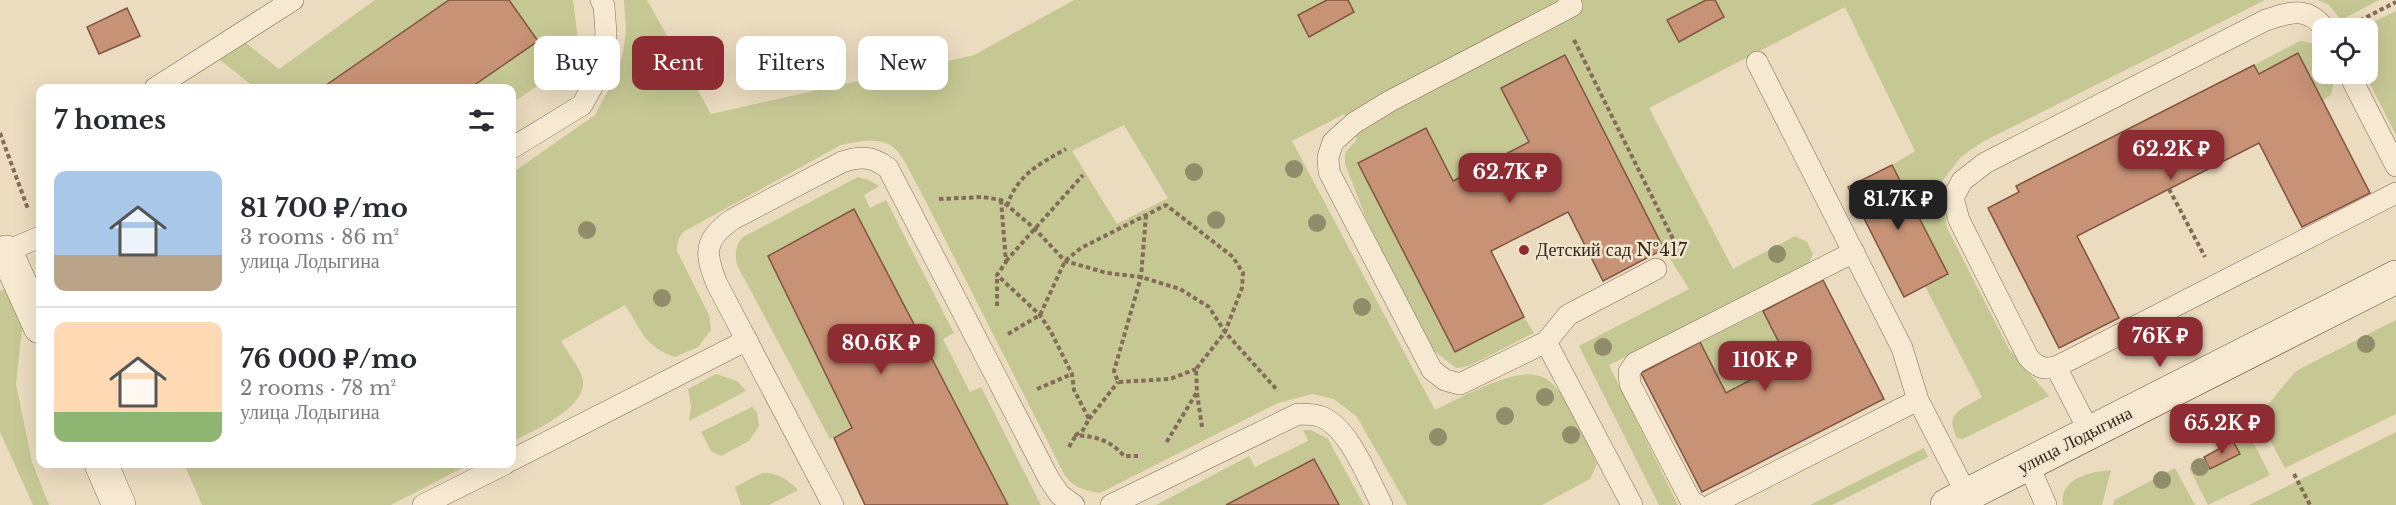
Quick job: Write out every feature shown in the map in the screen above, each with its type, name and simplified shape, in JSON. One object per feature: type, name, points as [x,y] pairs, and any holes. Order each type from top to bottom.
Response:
[{"type":"main road","points":[[3,253],[36,319]]},
{"type":"main road","name":"улица Лодыгина","points":[[1957,500],[2396,277]]},
{"type":"main road","points":[[103,468],[119,505]]},
{"type":"lane","points":[[161,84],[293,0]]},
{"type":"lane","points":[[516,146],[582,105],[602,69],[606,33],[602,0]]},
{"type":"lane","points":[[1565,6],[1363,117],[1333,142],[1328,157],[1329,172],[1432,370],[1445,380],[1460,384],[1546,342],[1568,315],[1656,269]]},
{"type":"lane","points":[[2316,18],[2293,12],[2266,20],[1986,163],[1962,181],[1953,198],[1959,220],[2028,357],[2036,366],[2046,369],[2056,367],[2396,193]]},
{"type":"lane","points":[[1757,62],[1902,348],[1918,400],[1957,500]]},
{"type":"lane","points":[[2354,84],[2396,165]]},
{"type":"lane","points":[[833,505],[709,264],[707,253],[710,242],[719,228],[842,162],[859,157],[870,158],[888,168],[1049,479],[1060,495],[1074,505]]},
{"type":"lane","points":[[3,253],[36,239]]},
{"type":"lane","points":[[1698,505],[1691,501],[1630,384],[1629,372],[1635,363],[1854,252]]},
{"type":"lane","points":[[516,458],[747,340]]},
{"type":"lane","points":[[1546,342],[1632,505]]},
{"type":"lane","points":[[2056,367],[2090,433]]},
{"type":"lane","points":[[1711,505],[1918,400]]},
{"type":"lane","points":[[1111,505],[1298,414],[1322,417],[1339,429],[1382,505]]},
{"type":"lane","points":[[2028,464],[2046,505]]},
{"type":"lane","points":[[423,505],[496,468]]},
{"type":"path","points":[[2364,18],[2396,2]]},
{"type":"path","points":[[1565,6],[1676,243],[1674,254],[1656,269]]},
{"type":"path","points":[[0,133],[30,216],[3,253]]},
{"type":"path","points":[[1007,207],[1012,191],[1024,175],[1066,149]]},
{"type":"path","points":[[1083,175],[997,275],[1040,315],[1051,332],[1072,374],[1074,390],[1089,419]]},
{"type":"path","points":[[2169,189],[2219,284]]},
{"type":"path","points":[[906,201],[983,197],[1001,200],[1065,261],[1107,273],[1141,277],[1180,289],[1209,307],[1225,332],[1298,414]]},
{"type":"path","points":[[1001,200],[1006,262]]},
{"type":"path","points":[[1000,339],[1040,315],[1065,261],[1081,248],[1167,205],[1233,257],[1244,273],[1242,288],[1225,332],[1196,369],[1170,379],[1118,382],[1083,430],[1076,435],[1094,436],[1112,443],[1124,456],[1142,457]]},
{"type":"path","points":[[1118,382],[1114,371],[1141,277],[1146,215]]},
{"type":"path","points":[[1165,445],[1197,392],[1196,369]]},
{"type":"path","points":[[2294,474],[2310,505]]},
{"type":"green space","points":[[375,0],[573,0],[578,36],[534,36],[534,88],[516,100],[516,84],[250,84],[220,60],[246,43],[279,69]]},
{"type":"green space","points":[[624,0],[647,0],[667,36],[632,36],[632,90],[698,90],[711,114],[818,90],[846,90],[846,84],[858,81],[858,90],[948,90],[948,61],[974,55],[1074,0],[2265,0],[1982,142],[1961,157],[1943,180],[1942,198],[1947,228],[2009,349],[2049,396],[1963,439],[1957,438],[1953,429],[1954,416],[1962,408],[1982,397],[1925,286],[1948,274],[1892,165],[1915,151],[1845,7],[1649,108],[1733,269],[1795,236],[1807,242],[1813,254],[1807,267],[1609,365],[1678,505],[1659,505],[1579,346],[1689,289],[1664,249],[1564,56],[1501,88],[1529,142],[1453,181],[1426,129],[1358,163],[1455,352],[1524,317],[1534,333],[1469,366],[1456,368],[1428,346],[1365,216],[1345,164],[1345,153],[1357,139],[1344,114],[1292,141],[1435,410],[1487,385],[1529,374],[1549,381],[1566,401],[1597,464],[1590,479],[1542,505],[1407,505],[1357,417],[1334,399],[1312,394],[1278,403],[1100,493],[1079,488],[1064,474],[901,155],[886,143],[875,141],[841,145],[683,232],[678,240],[677,251],[709,315],[711,330],[698,347],[675,357],[664,352],[644,336],[625,305],[561,341],[582,377],[581,392],[567,410],[516,440],[516,170],[595,115],[608,90],[620,90],[620,64],[626,30]],"holes":[[[1124,125],[1168,198],[1117,224],[1072,151]]]},
{"type":"green space","points":[[2318,0],[2379,0],[2345,18],[2339,18],[2329,5]]},
{"type":"green space","points":[[2396,11],[2396,135],[2370,84],[2378,84],[2378,20]]},
{"type":"green space","points":[[2300,41],[2312,44],[2312,81],[2298,53],[2259,74],[2254,65]]},
{"type":"green space","points":[[2314,84],[2333,84],[2331,95],[2322,101]]},
{"type":"green space","points":[[858,177],[879,186],[864,195],[870,208],[886,200],[954,333],[943,339],[970,392],[981,387],[1041,505],[1007,505],[854,209],[768,256],[852,428],[830,439],[737,265],[736,249],[743,237]]},
{"type":"green space","points":[[10,287],[23,320],[16,384],[32,462],[49,505],[33,505],[0,432],[0,291]]},
{"type":"green space","points":[[1763,311],[1788,360],[1726,393],[1700,342]]},
{"type":"green space","points":[[2396,320],[2396,414],[2285,468],[2263,427],[2272,421],[2266,407],[2296,371]]},
{"type":"green space","points":[[716,374],[737,381],[746,391],[689,421],[691,406],[688,389]]},
{"type":"green space","points":[[752,407],[757,412],[759,426],[749,441],[721,456],[711,451],[701,432]]},
{"type":"green space","points":[[1303,430],[1311,430],[1328,439],[1364,505],[1339,505],[1314,459],[1226,505],[1156,505],[1249,456],[1255,467],[1308,441]]},
{"type":"green space","points":[[2396,432],[2396,505],[2249,505]]},
{"type":"green space","points":[[2250,436],[2270,475],[2208,505],[2189,468],[2206,460],[2240,453],[2235,444]]},
{"type":"green space","points":[[1924,448],[1928,457],[1832,505],[1810,505]]},
{"type":"green space","points":[[186,468],[462,468],[391,505],[202,505]]},
{"type":"green space","points":[[2175,468],[2195,505],[2113,505],[2114,500]]},
{"type":"green space","points":[[2111,470],[2102,505],[2063,505],[2063,496],[2071,483],[2086,475]]},
{"type":"green space","points":[[762,473],[782,477],[798,490],[769,505],[741,505],[735,487]]},
{"type":"building","points":[[449,0],[509,0],[534,36],[534,44],[476,84],[328,84]]},
{"type":"building","points":[[1327,0],[1348,0],[1354,12],[1309,37],[1298,15]]},
{"type":"building","points":[[1706,0],[1715,0],[1724,17],[1679,42],[1667,20]]},
{"type":"building","points":[[127,8],[140,36],[99,54],[87,27]]},
{"type":"building","points":[[2298,53],[2370,193],[2302,227],[2259,143],[2077,236],[2119,318],[2059,348],[1988,208],[2019,192],[2016,186],[2254,65],[2259,74]]},
{"type":"building","points":[[1565,55],[1664,249],[1603,281],[1568,212],[1491,251],[1524,317],[1455,352],[1358,163],[1426,128],[1453,181],[1529,142],[1501,88]]},
{"type":"building","points":[[1892,165],[1948,274],[1904,297],[1848,187]]},
{"type":"building","points":[[854,209],[1008,505],[865,505],[834,438],[852,428],[768,256]]},
{"type":"building","points":[[1823,280],[1884,399],[1702,492],[1641,373],[1700,342],[1726,393],[1788,360],[1763,311]]},
{"type":"building","points":[[2233,441],[2240,454],[2210,469],[2204,457]]},
{"type":"building","points":[[1314,459],[1339,505],[1226,505]]},
{"type":"place","name":"Детский сад №417","points":[[1524,250]]}]
